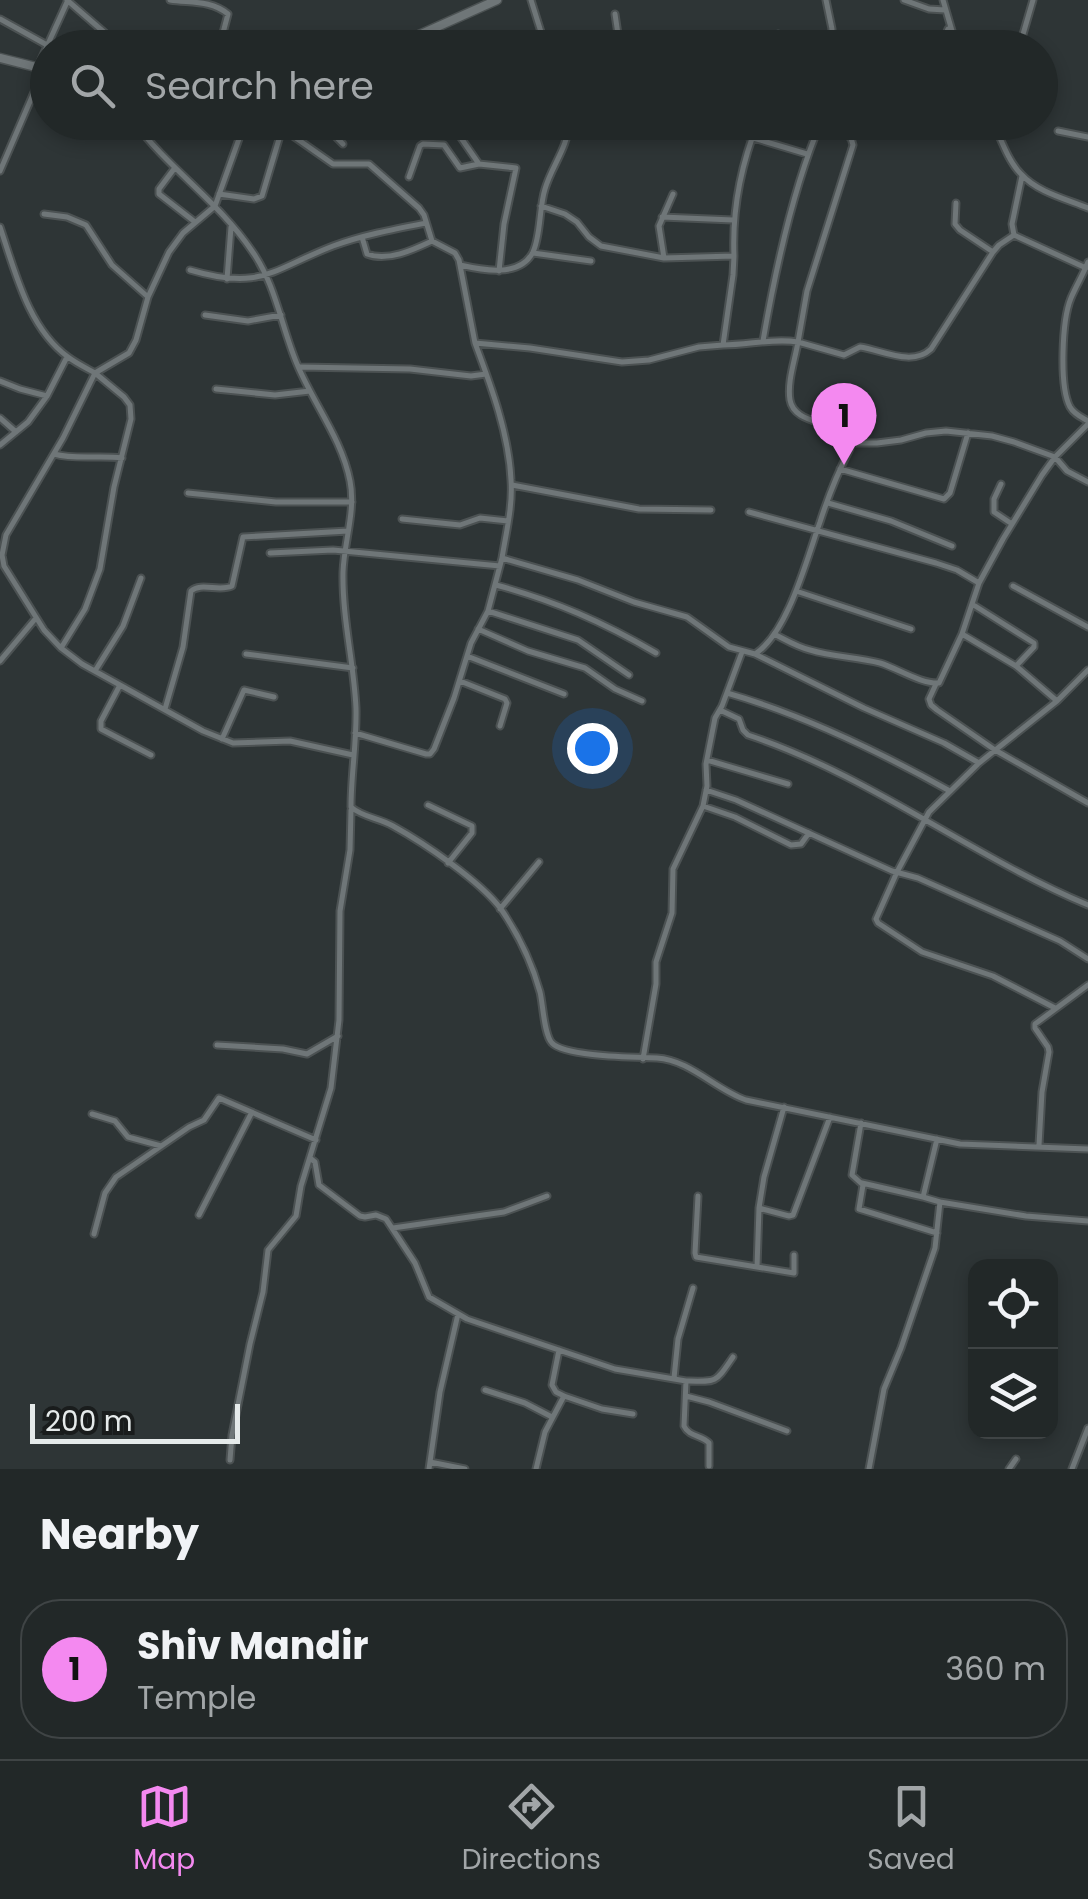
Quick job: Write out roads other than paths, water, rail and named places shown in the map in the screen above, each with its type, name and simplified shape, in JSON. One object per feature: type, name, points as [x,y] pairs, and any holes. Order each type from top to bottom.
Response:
[{"type":"main road","points":[[430,30],[496,0]]},
{"type":"main road","points":[[0,58],[30,65]]},
{"type":"street","points":[[54,30],[68,0],[101,30]]},
{"type":"street","points":[[170,0],[203,2],[226,10],[225,30]]},
{"type":"street","points":[[532,0],[541,30]]},
{"type":"street","points":[[826,0],[832,30]]},
{"type":"street","points":[[904,0],[946,10]]},
{"type":"street","points":[[944,0],[951,30]]},
{"type":"street","points":[[1024,30],[1033,0]]},
{"type":"street","points":[[616,14],[618,30]]},
{"type":"street","points":[[0,19],[30,36]]},
{"type":"street","points":[[948,30],[950,26]]},
{"type":"street","points":[[0,171],[30,99]]},
{"type":"street","points":[[1058,131],[1088,137]]},
{"type":"street","points":[[149,140],[250,246],[266,276],[298,368],[345,462],[351,484],[343,593],[356,712],[350,850],[338,935],[338,1036],[331,1088],[301,1186],[296,1216],[268,1250],[230,1460]]},
{"type":"street","points":[[238,140],[215,206],[194,222],[169,252],[129,353],[95,373],[54,454],[6,535],[1,556],[36,618],[61,648],[95,671],[222,739],[246,744],[290,741],[353,755]]},
{"type":"street","points":[[219,194],[254,200],[262,196],[279,140]]},
{"type":"street","points":[[297,140],[333,164],[369,164],[420,208],[432,242]]},
{"type":"street","points":[[339,140],[343,144]]},
{"type":"street","points":[[462,140],[479,164]]},
{"type":"street","points":[[460,265],[498,270],[519,266],[533,252],[548,180],[566,140]]},
{"type":"street","points":[[723,345],[734,274],[734,220],[751,140]]},
{"type":"street","points":[[762,140],[808,154]]},
{"type":"street","points":[[764,341],[774,286],[815,140]]},
{"type":"street","points":[[852,140],[807,291],[790,387],[792,407],[800,416],[824,423],[850,442],[877,443],[946,431],[1014,442],[1055,457],[1067,470],[1088,482]]},
{"type":"street","points":[[1002,140],[1022,176],[1046,191],[1088,208]]},
{"type":"street","points":[[409,177],[424,144],[444,146],[460,168],[479,164],[516,168],[498,270]]},
{"type":"street","points":[[174,169],[159,194],[194,222]]},
{"type":"street","points":[[1014,235],[1012,224],[1022,176]]},
{"type":"street","points":[[664,258],[660,233],[672,194]]},
{"type":"street","points":[[956,203],[956,224],[960,230],[993,252]]},
{"type":"street","points":[[541,206],[565,214],[602,246],[664,258],[734,256]]},
{"type":"street","points":[[44,214],[86,224],[112,265],[148,298]]},
{"type":"street","points":[[662,217],[734,220]]},
{"type":"street","points":[[190,270],[246,280],[266,276],[336,245],[426,223]]},
{"type":"street","points":[[226,279],[231,224]]},
{"type":"street","points":[[0,227],[4,249],[43,331],[67,356],[124,396],[130,406],[131,420],[100,569],[85,609],[61,648]]},
{"type":"street","points":[[475,343],[622,362],[649,360],[699,347],[778,340],[844,356],[860,347],[916,358],[931,349],[993,252],[1014,235]]},
{"type":"street","points":[[1014,235],[1087,265],[1070,300],[1064,344],[1069,405],[1088,423],[1055,457],[979,583],[962,634],[930,696],[931,705],[995,750],[1088,803]]},
{"type":"street","points":[[355,733],[430,754],[434,750],[496,585],[512,485],[504,438],[475,343],[455,253],[432,242],[406,252],[374,257],[367,254],[362,237]]},
{"type":"street","points":[[533,252],[591,261]]},
{"type":"street","points":[[205,315],[248,321],[281,315]]},
{"type":"street","points":[[0,444],[28,422],[47,396],[67,356]]},
{"type":"street","points":[[298,368],[486,374]]},
{"type":"street","points":[[0,381],[47,396]]},
{"type":"street","points":[[216,390],[275,396],[310,391]]},
{"type":"street","points":[[0,418],[16,432]]},
{"type":"street","points":[[840,469],[944,499],[950,493],[968,432]]},
{"type":"street","points":[[755,654],[774,634],[796,591],[850,442]]},
{"type":"street","points":[[54,454],[122,458]]},
{"type":"street","points":[[1001,484],[994,499],[994,512],[1012,524]]},
{"type":"street","points":[[512,485],[639,509],[711,510]]},
{"type":"street","points":[[188,492],[276,502],[352,502]]},
{"type":"street","points":[[827,503],[891,520],[952,546]]},
{"type":"street","points":[[749,512],[936,562],[979,583]]},
{"type":"street","points":[[402,519],[460,524],[480,518],[508,521]]},
{"type":"street","points":[[165,710],[183,647],[191,591],[197,587],[232,586],[242,537],[348,531]]},
{"type":"street","points":[[270,553],[345,550],[501,562],[578,580],[687,617],[729,647],[755,654],[944,743],[978,763]]},
{"type":"street","points":[[95,671],[123,626],[142,578]]},
{"type":"street","points":[[496,585],[591,617],[656,653]]},
{"type":"street","points":[[1013,586],[1088,627]]},
{"type":"street","points":[[796,591],[911,629]]},
{"type":"street","points":[[972,604],[1034,643],[1016,666]]},
{"type":"street","points":[[488,611],[578,640],[629,675]]},
{"type":"street","points":[[0,661],[36,618]]},
{"type":"street","points":[[478,629],[528,651],[585,668],[642,702]]},
{"type":"street","points":[[774,634],[798,647],[864,658],[936,684]]},
{"type":"street","points":[[962,634],[1016,666],[1057,701]]},
{"type":"street","points":[[643,1059],[656,962],[672,912],[671,874],[704,806],[707,760],[716,715],[742,652]]},
{"type":"street","points":[[246,654],[353,668]]},
{"type":"street","points":[[467,656],[564,694]]},
{"type":"street","points":[[1055,1008],[993,976],[922,952],[878,924],[876,916],[925,819],[949,790],[1057,701],[1088,670]]},
{"type":"street","points":[[460,681],[506,699],[500,726]]},
{"type":"street","points":[[120,685],[101,721],[101,729],[150,755]]},
{"type":"street","points":[[222,739],[244,690],[274,698]]},
{"type":"street","points":[[727,693],[792,715],[949,790]]},
{"type":"street","points":[[720,710],[739,720],[748,735],[799,753],[1030,878],[1088,905]]},
{"type":"street","points":[[707,760],[788,784]]},
{"type":"street","points":[[706,790],[918,878],[1060,941],[1088,959]]},
{"type":"street","points":[[428,806],[472,826],[472,833],[448,862]]},
{"type":"street","points":[[704,806],[791,845],[801,844],[809,833]]},
{"type":"street","points":[[351,807],[391,824],[488,893],[529,960],[554,1044],[567,1050],[668,1060],[735,1096],[937,1139],[980,1145],[1088,1148]]},
{"type":"street","points":[[500,909],[539,862]]},
{"type":"street","points":[[1039,1145],[1049,1052],[1035,1028],[1038,1020],[1088,984]]},
{"type":"street","points":[[218,1045],[307,1054],[338,1036]]},
{"type":"street","points":[[94,1234],[110,1184],[124,1170],[204,1120],[219,1098],[316,1140]]},
{"type":"street","points":[[756,1267],[764,1176],[784,1108]]},
{"type":"street","points":[[198,1215],[252,1112]]},
{"type":"street","points":[[92,1114],[115,1121],[128,1137],[161,1146]]},
{"type":"street","points":[[759,1208],[793,1216],[830,1117]]},
{"type":"street","points":[[861,1123],[852,1175],[862,1183],[940,1202],[1088,1221]]},
{"type":"street","points":[[922,1198],[937,1139]]},
{"type":"street","points":[[310,1158],[315,1162],[322,1189],[360,1216],[382,1215],[415,1263],[436,1304],[479,1324],[615,1370],[713,1382],[733,1357]]},
{"type":"street","points":[[862,1183],[860,1210],[937,1233]]},
{"type":"street","points":[[393,1228],[504,1212],[547,1196]]},
{"type":"street","points":[[698,1196],[696,1257],[794,1273],[794,1255]]},
{"type":"street","points":[[872,1468],[884,1389],[932,1260],[940,1202]]},
{"type":"street","points":[[674,1378],[678,1339],[693,1288]]},
{"type":"street","points":[[458,1314],[437,1406],[430,1466],[465,1469]]},
{"type":"street","points":[[558,1350],[552,1386],[556,1392],[616,1413],[633,1414]]},
{"type":"street","points":[[686,1380],[684,1426],[709,1444],[709,1466]]},
{"type":"street","points":[[485,1390],[538,1408],[552,1417]]},
{"type":"street","points":[[536,1469],[542,1442],[564,1396]]},
{"type":"street","points":[[686,1396],[787,1431]]},
{"type":"street","points":[[1072,1469],[1088,1428]]},
{"type":"street","points":[[1009,1469],[1016,1459]]},
{"type":"place","name":"Shiv Mandir","points":[[844,465]]}]
